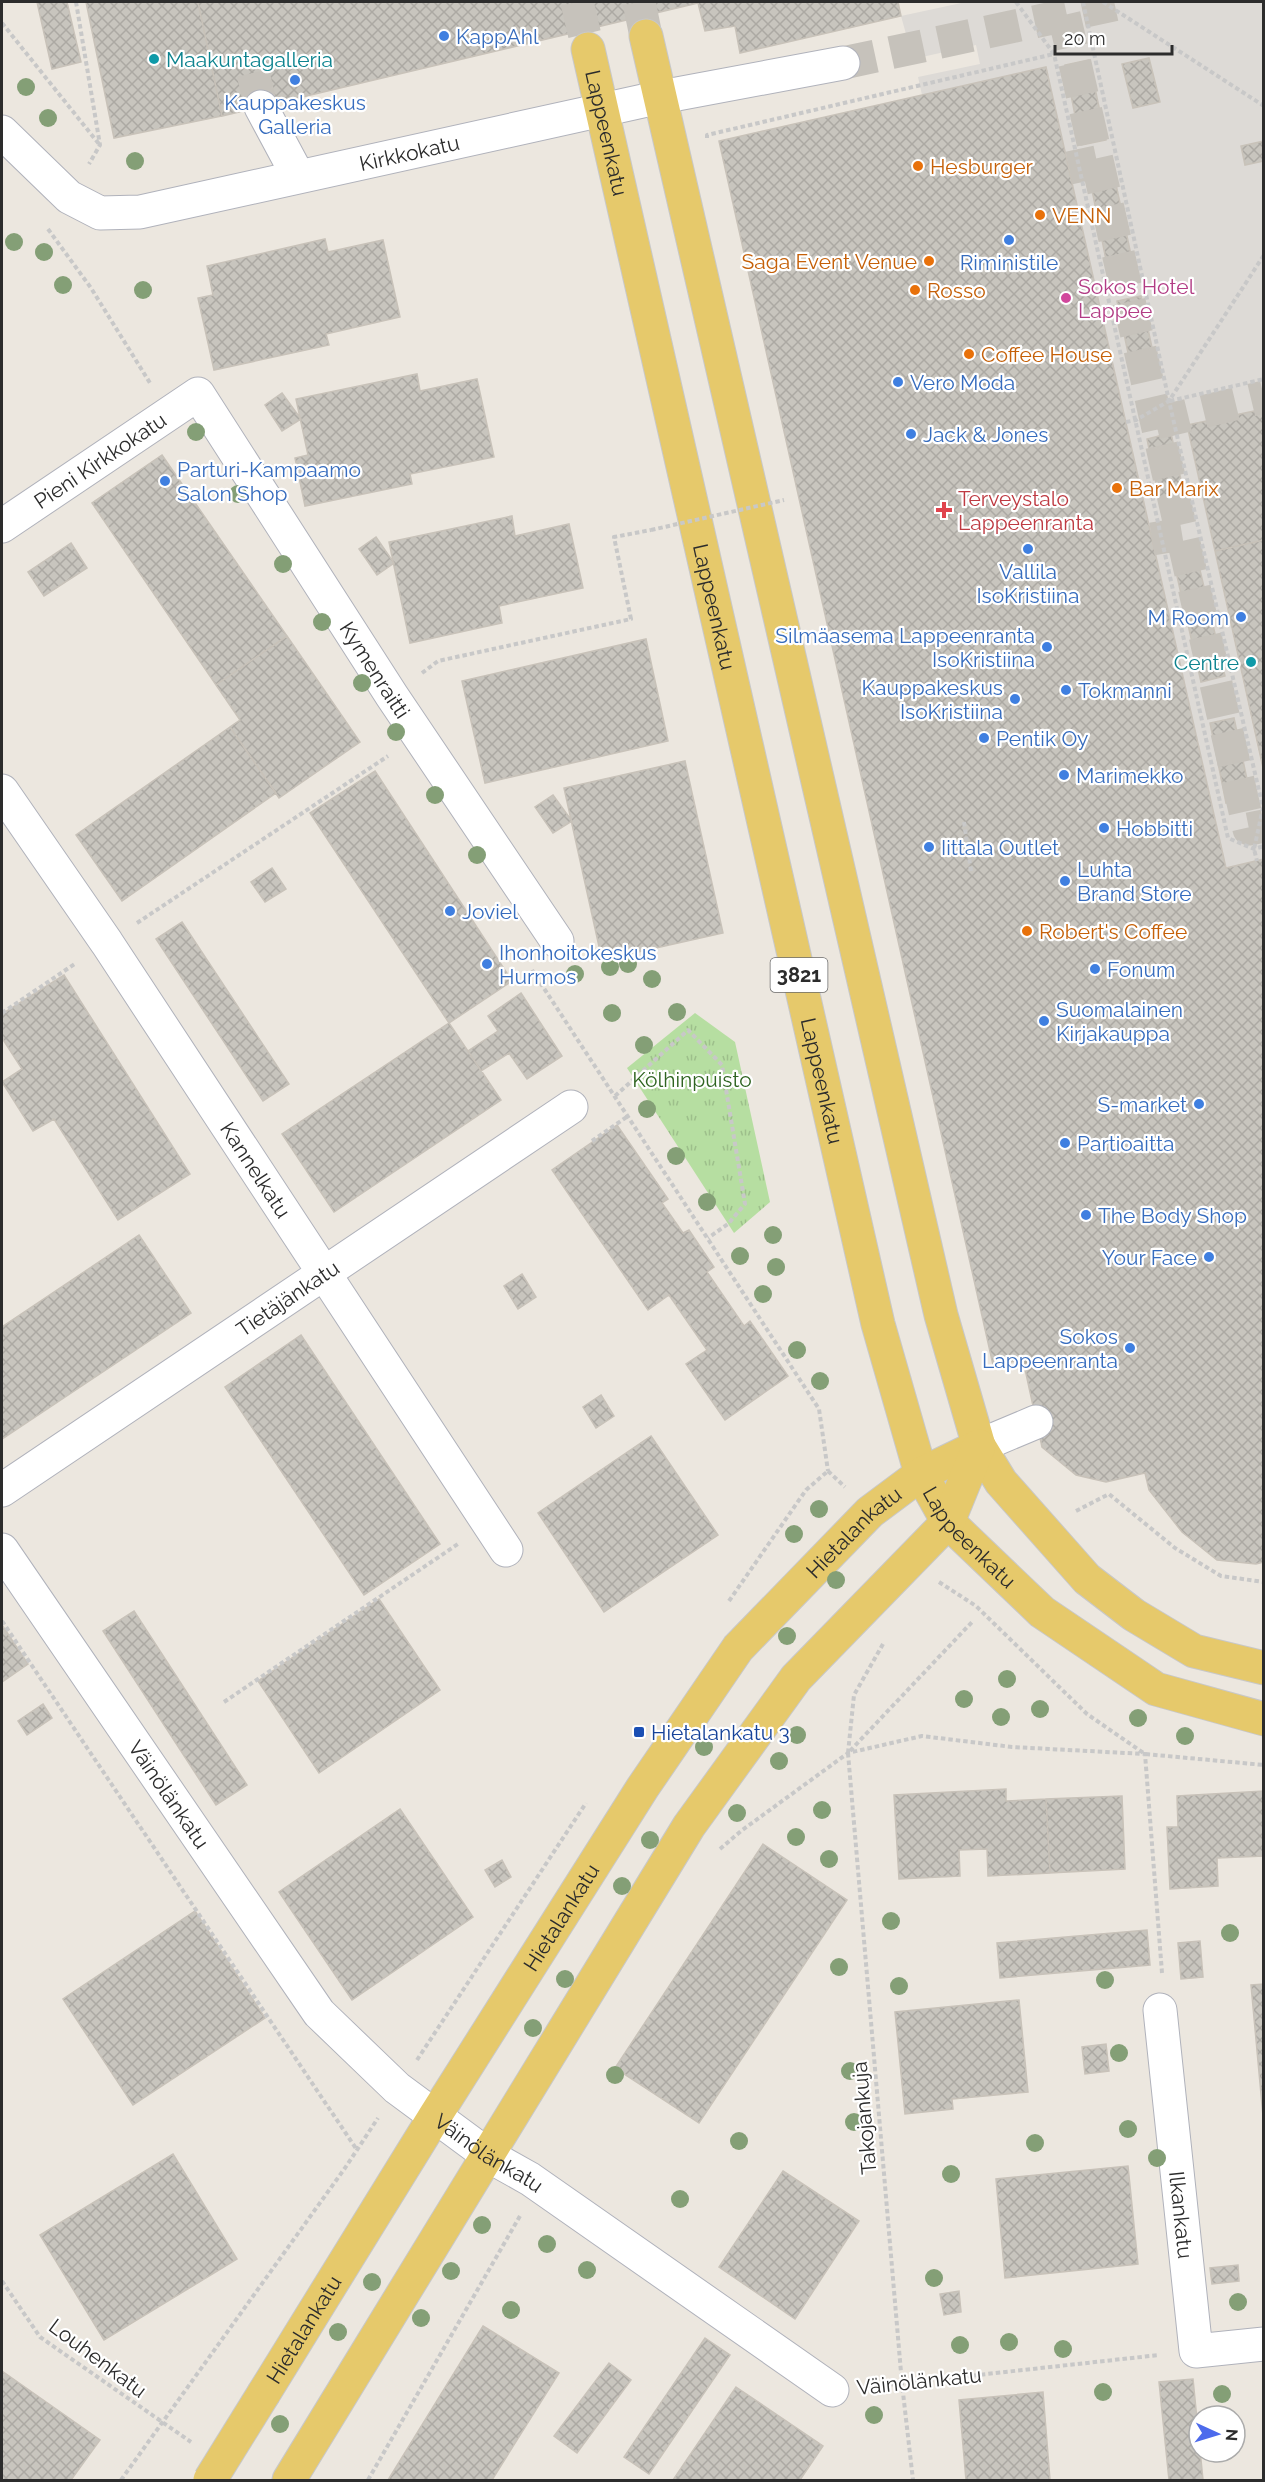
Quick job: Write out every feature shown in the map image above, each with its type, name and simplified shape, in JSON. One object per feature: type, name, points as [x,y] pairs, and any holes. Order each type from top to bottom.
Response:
[{"type":"main road","name":"3821","points":[[646,36],[938,1304],[979,1446],[1001,1482],[1087,1579],[1134,1615],[1194,1651],[1263,1668]]},
{"type":"main road","name":"Lappeenkatu","points":[[588,50],[876,1313],[921,1474],[948,1522],[1042,1612],[1156,1689],[1263,1719]]},
{"type":"main road","name":"Hietalankatu","points":[[210,2481],[435,2116],[643,1787],[738,1648],[870,1512],[921,1474],[979,1446]]},
{"type":"main road","points":[[290,2481],[689,1826],[796,1678],[948,1522],[979,1446]]},
{"type":"street","name":"Kirkkokatu","points":[[2,132],[69,197],[100,213],[140,212],[602,110],[843,63]]},
{"type":"street","points":[[261,107],[298,176]]},
{"type":"street","name":"Pieni Kirkkokatu","points":[[2,526],[198,394]]},
{"type":"street","name":"Kymenraitti","points":[[198,394],[392,696],[557,941]]},
{"type":"street","name":"Kannelkatu","points":[[2,791],[106,943],[506,1550]]},
{"type":"street","name":"Tietäjänkatu","points":[[2,1490],[571,1107]]},
{"type":"street","points":[[979,1446],[1036,1422]]},
{"type":"street","name":"Väinölänkatu","points":[[2,1550],[319,2013],[397,2088],[489,2156],[530,2179],[832,2390]]},
{"type":"street","name":"Ilkankatu","points":[[1160,2010],[1196,2351]]},
{"type":"street","points":[[1196,2351],[1263,2344]]},
{"type":"path","points":[[76,2],[100,145],[69,197],[45,226],[91,288],[154,390]]},
{"type":"path","points":[[1016,2],[1054,54],[1228,838],[1254,849],[1263,846]]},
{"type":"path","points":[[1083,2],[1169,401],[1263,808],[1254,849],[1257,861]]},
{"type":"path","points":[[1103,2],[1263,106]]},
{"type":"path","points":[[2,23],[100,145]]},
{"type":"path","points":[[709,146],[707,135],[1054,54]]},
{"type":"path","points":[[1169,401],[1263,255]]},
{"type":"path","points":[[1126,422],[1136,420],[1169,401],[1263,379]]},
{"type":"path","points":[[392,696],[438,661],[631,618],[614,537],[784,500]]},
{"type":"path","points":[[2,1013],[391,754]]},
{"type":"path","points":[[964,822],[971,870]]},
{"type":"path","points":[[615,1096],[688,1030],[722,1065],[745,1204],[728,1224],[708,1238]]},
{"type":"path","points":[[726,1606],[806,1490],[828,1471]]},
{"type":"path","points":[[1076,1511],[1109,1494],[1175,1548],[1221,1575],[1263,1582]]},
{"type":"path","points":[[224,1702],[459,1543]]},
{"type":"path","points":[[933,1591],[941,1583]]},
{"type":"path","points":[[2,1621],[357,2150]]},
{"type":"path","points":[[714,1854],[741,1831],[848,1753],[972,1622]]},
{"type":"path","name":"Takojankuja","points":[[886,1638],[854,1695],[848,1753],[902,2384],[913,2481]]},
{"type":"path","points":[[848,1753],[922,1736],[1012,1748],[1145,1754],[1163,1971],[1160,2010]]},
{"type":"path","points":[[122,2481],[357,2150],[591,1797]]},
{"type":"path","points":[[368,2481],[520,2215],[530,2179]]},
{"type":"path","name":"Louhenkatu","points":[[2,2281],[40,2337],[162,2424]]},
{"type":"path","name":"Väinölänkatu","points":[[832,2390],[1196,2351]]},
{"type":"green space","name":"Kölhinpuisto","points":[[695,1013],[735,1042],[770,1202],[734,1233],[627,1068]]},
{"type":"shaded area","points":[[966,2],[1263,2],[1263,141],[1241,146],[1245,164],[1263,161],[1263,409],[1187,426],[1263,773],[1263,859],[1226,868],[1046,68],[922,95],[918,77],[980,64],[976,45],[913,59],[901,16]],"holes":[[[1149,58],[1160,102],[1133,108],[1122,64]],[[1089,61],[1106,140],[1082,145],[1065,66]],[[1114,175],[1131,255],[1107,260],[1090,181]],[[1141,297],[1158,376],[1134,381],[1117,302]],[[1171,434],[1188,513],[1164,518],[1147,439]],[[1234,718],[1250,798],[1227,803],[1210,724]]]},
{"type":"building","points":[[37,2],[67,2],[81,62],[52,69]]},
{"type":"building","name":"Maakuntagalleria","points":[[86,2],[198,2],[222,116],[114,138]]},
{"type":"building","name":"Kauppakeskus Galleria","points":[[198,2],[898,2],[901,16],[740,53],[735,26],[705,31],[698,3],[222,116]]},
{"type":"building","points":[[1149,58],[1160,102],[1133,108],[1122,64]]},
{"type":"building","points":[[1089,60],[1106,140],[1081,145],[1065,65]]},
{"type":"building","name":"Kauppakeskus IsoKristiina","points":[[1046,67],[1226,868],[1264,859],[1264,1562],[1256,1564],[1217,1560],[1182,1532],[1149,1490],[1145,1473],[1106,1482],[1076,1475],[1042,1447],[1023,1360],[993,1365],[719,141]]},
{"type":"building","points":[[1264,141],[1264,161],[1245,165],[1241,146]]},
{"type":"building","points":[[1114,175],[1131,255],[1106,260],[1090,180]]},
{"type":"building","points":[[325,239],[328,252],[383,240],[400,317],[326,334],[329,345],[214,370],[198,298],[213,295],[207,266]]},
{"type":"building","points":[[1141,296],[1158,376],[1134,381],[1117,301]]},
{"type":"building","points":[[417,374],[420,391],[477,379],[494,457],[410,474],[412,484],[305,506],[295,458],[308,455],[296,399]]},
{"type":"building","points":[[282,393],[301,419],[282,431],[265,405]]},
{"type":"building","points":[[1264,409],[1264,540],[1215,551],[1187,425]]},
{"type":"building","points":[[1171,433],[1188,513],[1163,518],[1147,439]]},
{"type":"building","points":[[162,455],[287,636],[216,685],[92,503]]},
{"type":"building","points":[[512,516],[515,536],[569,524],[583,588],[499,606],[502,623],[410,643],[389,542]]},
{"type":"building","points":[[376,537],[394,563],[377,575],[359,549]]},
{"type":"building","name":"Centre","points":[[1264,540],[1264,773],[1215,551]]},
{"type":"building","points":[[71,543],[87,568],[44,596],[28,572]]},
{"type":"building","points":[[1195,549],[1225,676],[1201,682],[1172,554]]},
{"type":"building","points":[[287,636],[360,742],[279,798],[230,727],[240,720],[216,685]]},
{"type":"building","points":[[646,639],[668,741],[485,783],[462,681]]},
{"type":"building","points":[[1234,718],[1251,798],[1226,803],[1210,723]]},
{"type":"building","points":[[230,727],[276,793],[122,901],[76,835]]},
{"type":"building","points":[[685,761],[723,933],[602,960],[564,788]]},
{"type":"building","points":[[375,771],[512,981],[449,1023],[310,813]]},
{"type":"building","points":[[553,795],[572,821],[553,833],[535,807]]},
{"type":"building","points":[[272,868],[286,889],[265,902],[251,882]]},
{"type":"building","points":[[182,922],[289,1084],[263,1101],[156,939]]},
{"type":"building","points":[[64,975],[190,1174],[118,1220],[54,1119],[33,1131],[2,1082],[22,1069],[2,1038],[2,1014]]},
{"type":"building","points":[[521,993],[562,1056],[527,1079],[509,1053],[481,1071],[468,1051],[498,1031],[488,1016]]},
{"type":"building","points":[[449,1023],[501,1100],[334,1212],[282,1134]]},
{"type":"building","points":[[617,1125],[668,1199],[662,1203],[683,1233],[689,1230],[714,1267],[707,1272],[744,1326],[750,1321],[788,1376],[725,1420],[686,1364],[707,1350],[669,1295],[648,1310],[552,1170]]},
{"type":"building","points":[[139,1235],[191,1313],[2,1439],[2,1327]]},
{"type":"building","points":[[522,1274],[536,1297],[518,1309],[504,1286]]},
{"type":"building","points":[[301,1335],[440,1544],[364,1595],[225,1387]]},
{"type":"building","points":[[601,1395],[614,1416],[596,1428],[583,1407]]},
{"type":"building","points":[[651,1436],[718,1535],[604,1612],[538,1513]]},
{"type":"building","points":[[379,1599],[440,1690],[319,1773],[258,1681]]},
{"type":"building","points":[[134,1611],[247,1785],[216,1805],[103,1631]]},
{"type":"building","points":[[2,1625],[28,1664],[2,1682]]},
{"type":"building","points":[[43,1704],[52,1718],[27,1735],[18,1721]]},
{"type":"building","points":[[1006,1789],[1006,1801],[1046,1799],[1050,1873],[988,1876],[987,1849],[959,1850],[960,1876],[899,1879],[894,1795]]},
{"type":"building","points":[[1264,1791],[1264,1856],[1217,1858],[1218,1886],[1170,1889],[1167,1827],[1178,1827],[1177,1796]]},
{"type":"building","points":[[1122,1796],[1125,1869],[1050,1873],[1046,1799]]},
{"type":"building","points":[[400,1809],[473,1917],[352,2000],[279,1892]]},
{"type":"building","points":[[763,1844],[847,1900],[699,2123],[615,2068]]},
{"type":"building","points":[[502,1860],[511,1877],[495,1887],[485,1870]]},
{"type":"building","points":[[195,1911],[265,2018],[133,2105],[63,1999]]},
{"type":"building","points":[[1147,1930],[1150,1965],[1000,1978],[997,1943]]},
{"type":"building","points":[[1200,1941],[1203,1977],[1181,1979],[1178,1943]]},
{"type":"building","points":[[1264,1984],[1264,2127],[1251,1985]]},
{"type":"building","points":[[1019,2000],[1028,2092],[952,2099],[953,2109],[905,2114],[895,2012]]},
{"type":"building","points":[[1106,2044],[1109,2071],[1085,2074],[1082,2047]]},
{"type":"building","points":[[173,2154],[237,2259],[104,2340],[40,2235]]},
{"type":"building","points":[[1128,2166],[1138,2264],[1005,2278],[996,2179]]},
{"type":"building","points":[[783,2171],[859,2221],[795,2319],[719,2267]]},
{"type":"building","points":[[1238,2265],[1239,2281],[1212,2284],[1210,2268]]},
{"type":"building","points":[[959,2291],[961,2312],[944,2315],[940,2294]]},
{"type":"building","points":[[483,2326],[559,2373],[492,2480],[388,2480]]},
{"type":"building","points":[[705,2338],[730,2355],[649,2474],[624,2457]]},
{"type":"building","points":[[609,2363],[631,2380],[577,2453],[554,2436]]},
{"type":"building","points":[[2,2371],[100,2440],[71,2480],[2,2480]]},
{"type":"building","points":[[1193,2379],[1195,2404],[1187,2404],[1187,2464],[1201,2464],[1203,2480],[1169,2480],[1159,2382]]},
{"type":"building","points":[[736,2387],[823,2446],[800,2480],[673,2480]]},
{"type":"building","points":[[1043,2392],[1050,2480],[966,2480],[959,2400]]},
{"type":"tunnel","points":[[577,2],[588,49]]},
{"type":"tunnel","points":[[639,2],[646,36]]},
{"type":"tunnel","points":[[843,63],[1127,2]]},
{"type":"tunnel","points":[[1064,15],[1249,829],[1264,826]]},
{"type":"tunnel","points":[[253,73],[261,107]]},
{"type":"tunnel","points":[[1069,168],[1097,162]]},
{"type":"tunnel","points":[[1156,423],[1264,397]]},
{"type":"tunnel","points":[[1152,539],[1182,534]]},
{"type":"place","name":"KappAhl","points":[[444,36]]},
{"type":"place","name":"Maakuntagalleria","points":[[154,59]]},
{"type":"place","name":"Kauppakeskus Galleria","points":[[295,80]]},
{"type":"place","name":"Hesburger","points":[[918,166]]},
{"type":"place","name":"VENN","points":[[1040,215]]},
{"type":"place","name":"Riministile","points":[[1009,240]]},
{"type":"place","name":"Saga Event Venue","points":[[929,261]]},
{"type":"place","name":"Rosso","points":[[915,290]]},
{"type":"place","name":"Sokos Hotel Lappee","points":[[1066,298]]},
{"type":"place","name":"Coffee House","points":[[969,354]]},
{"type":"place","name":"Vero Moda","points":[[898,382]]},
{"type":"place","name":"Jack & Jones","points":[[911,434]]},
{"type":"place","name":"Parturi-Kampaamo Salon Shop","points":[[165,481]]},
{"type":"place","name":"Bar Marix","points":[[1117,488]]},
{"type":"place","name":"Terveystalo Lappeenranta","points":[[944,510]]},
{"type":"place","name":"Vallila IsoKristiina","points":[[1028,549]]},
{"type":"place","name":"M Room","points":[[1241,617]]},
{"type":"place","name":"Silmäasema Lappeenranta IsoKristiina","points":[[1047,647]]},
{"type":"place","name":"Centre","points":[[1251,662]]},
{"type":"place","name":"Tokmanni","points":[[1066,690]]},
{"type":"place","name":"Kauppakeskus IsoKristiina","points":[[1015,699]]},
{"type":"place","name":"Pentik Oy","points":[[984,738]]},
{"type":"place","name":"Marimekko","points":[[1064,775]]},
{"type":"place","name":"Hobbitti","points":[[1104,828]]},
{"type":"place","name":"Iittala Outlet","points":[[929,847]]},
{"type":"place","name":"Luhta Brand Store","points":[[1065,881]]},
{"type":"place","name":"Joviel","points":[[450,911]]},
{"type":"place","name":"Robert's Coffee","points":[[1027,931]]},
{"type":"place","name":"Ihonhoitokeskus Hurmos","points":[[487,964]]},
{"type":"place","name":"Fonum","points":[[1095,969]]},
{"type":"place","name":"Suomalainen Kirjakauppa","points":[[1044,1021]]},
{"type":"place","name":"S-market","points":[[1199,1104]]},
{"type":"place","name":"Partioaitta","points":[[1065,1143]]},
{"type":"place","name":"The Body Shop","points":[[1086,1215]]},
{"type":"place","name":"Your Face","points":[[1209,1257]]},
{"type":"place","name":"Sokos Lappeenranta","points":[[1130,1348]]},
{"type":"place","name":"Hietalankatu 3","points":[[639,1732]]}]
